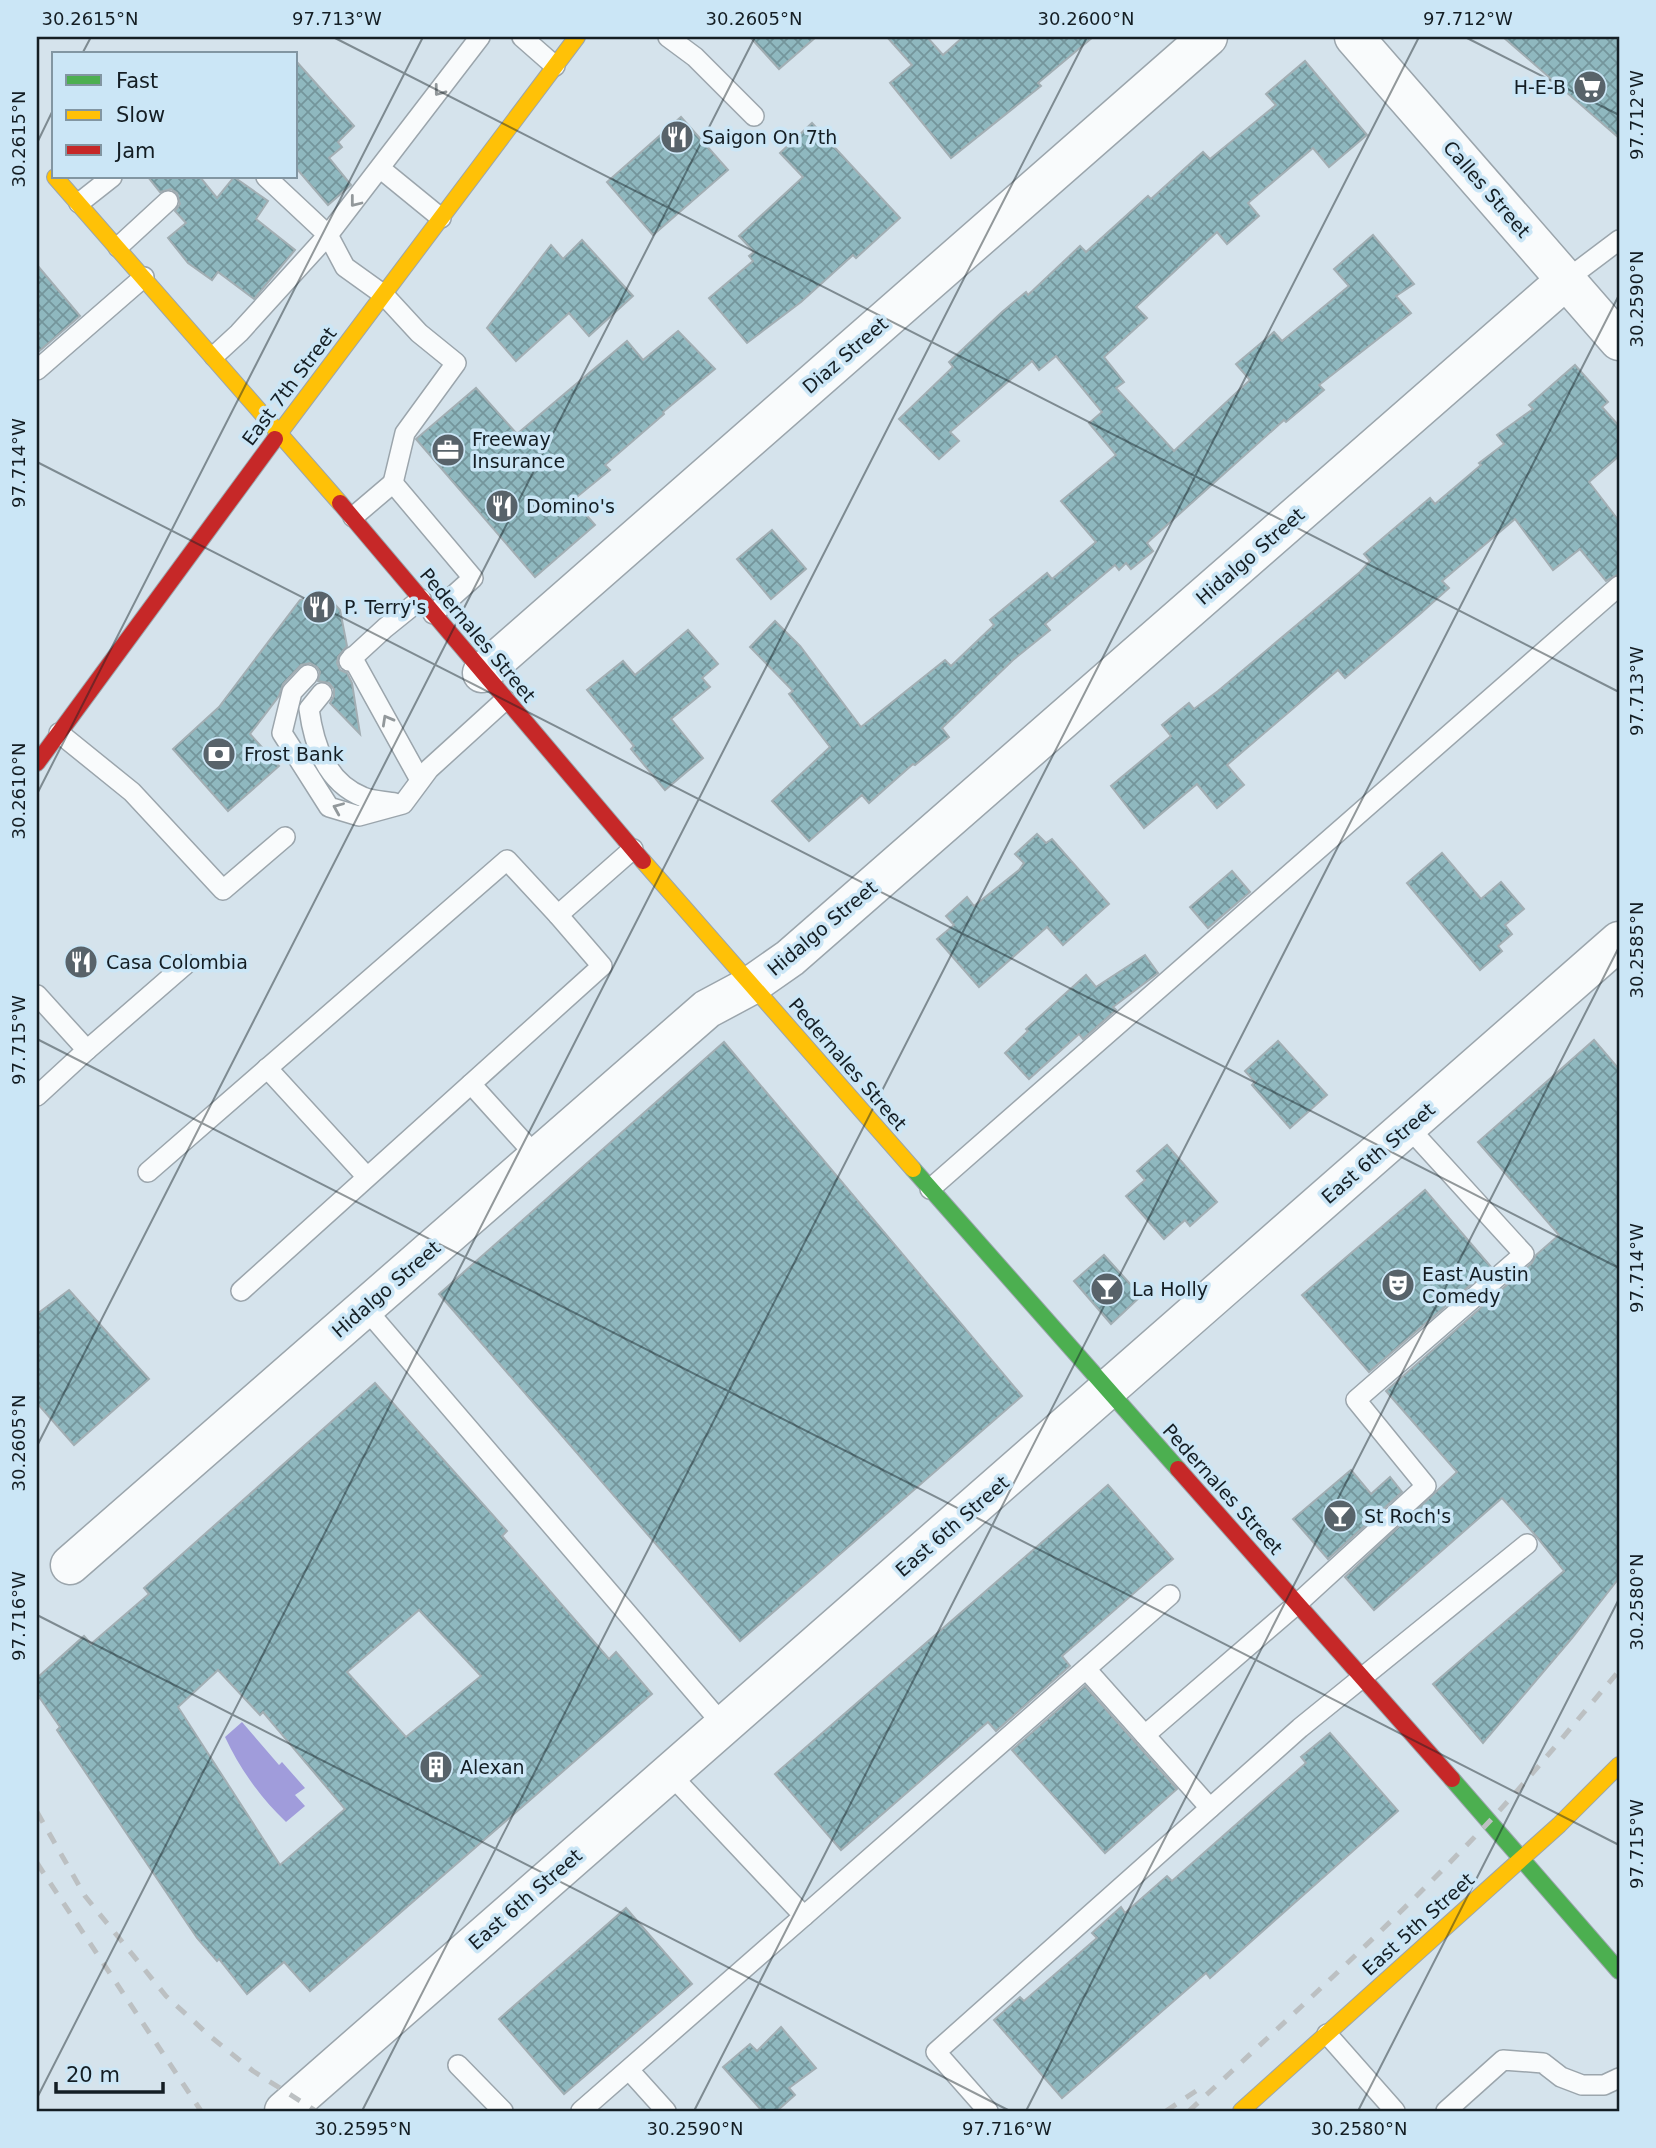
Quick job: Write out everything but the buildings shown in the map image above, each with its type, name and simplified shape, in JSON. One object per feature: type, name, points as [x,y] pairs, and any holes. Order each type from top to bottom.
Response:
[{"type":"street","name":"East 7th Street","points":[[37,763],[280,432],[577,37]]},
{"type":"street","name":"Diaz Street","points":[[494,686],[1208,37]]},
{"type":"street","name":"Calles Street","points":[[1354,37],[1619,341]]},
{"type":"street","name":"Pedernales Street","points":[[56,178],[353,517],[750,986],[1362,1676],[1619,1971]]},
{"type":"street","name":"Hidalgo Street","points":[[70,1565],[707,1009],[750,986],[790,958],[1566,281]]},
{"type":"street","name":"East 6th Street","points":[[284,2111],[1617,947]]},
{"type":"street","name":"East 5th Street","points":[[1241,2111],[1559,1825],[1619,1765]]},
{"type":"lane","points":[[214,356],[239,333],[328,235],[480,37]]},
{"type":"lane","points":[[522,37],[555,66]]},
{"type":"lane","points":[[668,37],[695,57],[754,116]]},
{"type":"lane","points":[[381,169],[441,218]]},
{"type":"lane","points":[[79,203],[111,178]]},
{"type":"lane","points":[[267,178],[328,235],[345,267],[384,295],[419,332],[456,363],[405,433],[393,483],[353,517]]},
{"type":"lane","points":[[118,247],[168,201]]},
{"type":"lane","points":[[1566,281],[1619,240]]},
{"type":"lane","points":[[37,370],[144,277]]},
{"type":"lane","points":[[393,483],[473,578],[350,659],[420,780]]},
{"type":"lane","points":[[930,1189],[1619,586]]},
{"type":"lane","points":[[308,674],[292,692],[282,733],[329,807],[359,816],[403,804],[494,686]]},
{"type":"lane","points":[[322,693],[309,709],[310,719],[313,740],[334,778],[363,797],[403,804]]},
{"type":"lane","points":[[59,733],[132,792],[223,890],[285,837]]},
{"type":"lane","points":[[558,915],[633,849]]},
{"type":"lane","points":[[148,1172],[508,860],[602,966],[240,1291]]},
{"type":"lane","points":[[37,1096],[187,964]]},
{"type":"lane","points":[[37,995],[87,1050]]},
{"type":"lane","points":[[267,1068],[367,1177]]},
{"type":"lane","points":[[471,1084],[537,1157]]},
{"type":"lane","points":[[1145,1735],[1297,1604],[1426,1486],[1356,1401],[1524,1254],[1408,1127]]},
{"type":"lane","points":[[365,1308],[724,1726]]},
{"type":"lane","points":[[988,2111],[936,2052],[1362,1676],[1527,1545]]},
{"type":"lane","points":[[581,2111],[1170,1595]]},
{"type":"lane","points":[[1086,1669],[1210,1808]]},
{"type":"lane","points":[[669,1773],[804,1916]]},
{"type":"lane","points":[[1327,2034],[1395,2111]]},
{"type":"lane","points":[[1446,2111],[1503,2060],[1544,2063],[1561,2077],[1582,2085],[1604,2085],[1619,2078]]},
{"type":"lane","points":[[458,2064],[503,2111]]},
{"type":"lane","points":[[629,2070],[666,2111]]},
{"type":"shaded area","points":[[242,1722],[279,1765],[282,1762],[305,1788],[295,1795],[305,1806],[286,1822],[251,1782],[225,1737]]},
{"type":"railway","points":[[1189,2111],[1415,1898],[1521,1787],[1619,1671]]},
{"type":"railway","points":[[37,1812],[85,1896],[166,1996],[253,2071],[316,2111]]},
{"type":"railway","points":[[37,1863],[201,2111]]},
{"type":"railway","points":[[1166,2111],[1205,2085]]},
{"type":"traffic: fast","points":[[913,1169],[1178,1469]]},
{"type":"traffic: fast","points":[[1452,1779],[1619,1971]]},
{"type":"traffic: slow","points":[[275,439],[577,37]]},
{"type":"traffic: slow","points":[[56,178],[340,503]]},
{"type":"traffic: slow","points":[[643,861],[913,1169]]},
{"type":"traffic: slow","points":[[1241,2111],[1559,1825],[1619,1765]]},
{"type":"traffic: jam","points":[[37,763],[275,439]]},
{"type":"traffic: jam","points":[[340,503],[643,861]]},
{"type":"traffic: jam","points":[[1178,1469],[1452,1779]]},
{"type":"place","name":"H-E-B","points":[[1590,87]]},
{"type":"place","name":"Saigon On 7th","points":[[677,137]]},
{"type":"place","name":"Freeway Insurance","points":[[448,450]]},
{"type":"place","name":"Domino's","points":[[502,506]]},
{"type":"place","name":"P. Terry's","points":[[319,607]]},
{"type":"place","name":"Frost Bank","points":[[219,754]]},
{"type":"place","name":"Casa Colombia","points":[[81,962]]},
{"type":"place","name":"East Austin Comedy","points":[[1398,1285]]},
{"type":"place","name":"La Holly","points":[[1107,1289]]},
{"type":"place","name":"St Roch's","points":[[1340,1516]]},
{"type":"place","name":"Alexan","points":[[436,1767]]}]
